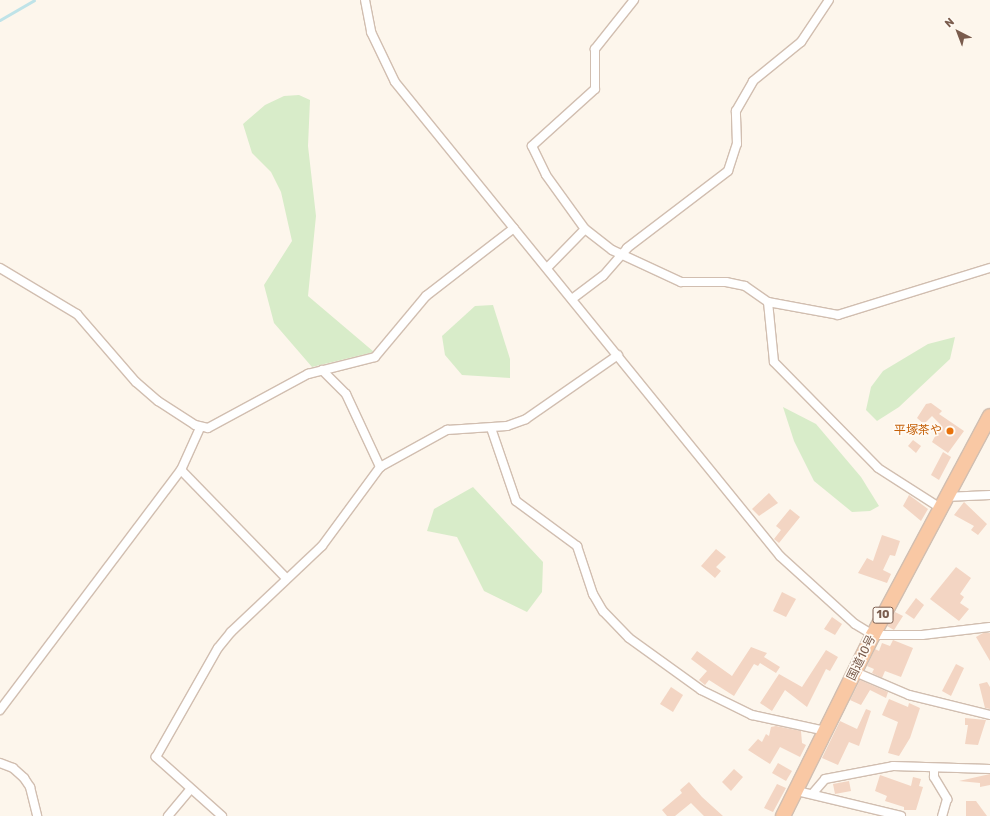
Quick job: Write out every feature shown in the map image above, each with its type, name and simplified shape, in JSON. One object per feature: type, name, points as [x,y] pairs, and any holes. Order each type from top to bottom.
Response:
[{"type":"highway","name":"国道10号","points":[[783,816],[797,791],[873,635],[942,502],[990,416]]},
{"type":"street","points":[[365,0],[371,32],[395,82],[780,556],[855,624],[873,635],[922,635],[990,626]]},
{"type":"street","points":[[634,0],[595,49],[595,89],[532,146],[546,175],[585,229],[621,255],[681,282],[732,283],[745,286],[768,302],[838,315],[990,268]]},
{"type":"street","points":[[572,299],[603,276],[621,255],[673,210],[728,171],[737,144],[736,111],[753,81],[801,42],[829,0]]},
{"type":"street","points":[[0,268],[77,314],[136,382],[173,412],[200,428],[216,426],[308,374],[375,357],[426,296],[514,228]]},
{"type":"street","points":[[547,268],[585,229]]},
{"type":"street","points":[[768,302],[774,362],[878,468],[942,502],[990,495]]},
{"type":"street","points":[[222,816],[156,757],[159,747],[218,648],[286,578],[322,546],[380,467],[447,430],[508,426],[541,412],[618,356]]},
{"type":"street","points":[[322,370],[348,398],[380,467]]},
{"type":"street","points":[[0,710],[181,470],[200,428]]},
{"type":"street","points":[[491,428],[516,501],[576,546],[600,606],[630,638],[701,690],[752,715],[826,731]]},
{"type":"street","points":[[181,470],[286,578]]},
{"type":"street","points":[[854,672],[909,695],[990,715]]},
{"type":"street","points":[[0,764],[13,768],[24,778],[30,787],[37,816]]},
{"type":"street","points":[[813,793],[825,779],[893,766],[990,769]]},
{"type":"street","points":[[934,768],[934,777],[947,799],[942,816]]},
{"type":"street","points":[[168,816],[192,790]]},
{"type":"street","points":[[797,791],[813,793],[901,816]]},
{"type":"green space","points":[[299,95],[310,100],[308,146],[316,216],[308,296],[374,352],[312,367],[274,323],[264,285],[292,241],[281,192],[271,172],[252,153],[243,124],[265,105],[284,96]]},
{"type":"green space","points":[[493,305],[510,359],[510,378],[462,375],[445,355],[442,336],[475,306]]},
{"type":"green space","points":[[955,337],[950,359],[899,407],[877,421],[866,410],[871,387],[883,371],[928,344]]},
{"type":"green space","points":[[783,407],[816,424],[861,477],[879,506],[870,511],[852,512],[814,481],[794,441]]},
{"type":"green space","points":[[473,487],[543,562],[542,592],[527,612],[484,591],[457,537],[427,531],[434,509]]},
{"type":"building","points":[[931,403],[942,411],[939,414],[964,431],[948,453],[932,442],[941,425],[932,416],[924,424],[917,418],[926,404]]},
{"type":"building","points":[[913,440],[921,446],[916,453],[908,446]]},
{"type":"building","points":[[943,452],[951,457],[939,480],[931,475]]},
{"type":"building","points":[[769,493],[778,503],[759,516],[752,509]]},
{"type":"building","points":[[909,495],[928,509],[921,521],[903,506]]},
{"type":"building","points":[[964,502],[987,524],[978,535],[971,530],[974,526],[954,515]]},
{"type":"building","points":[[790,509],[800,517],[779,543],[774,539],[781,530],[776,526]]},
{"type":"building","points":[[882,535],[900,541],[895,556],[890,555],[883,570],[891,574],[887,583],[858,573],[867,558],[873,561]]},
{"type":"building","points":[[716,549],[726,557],[716,567],[721,571],[715,578],[701,566]]},
{"type":"building","points":[[956,567],[971,578],[960,594],[964,597],[960,603],[969,609],[959,621],[930,599]]},
{"type":"building","points":[[782,592],[796,599],[786,617],[773,611]]},
{"type":"building","points":[[916,598],[924,605],[914,619],[905,613]]},
{"type":"building","points":[[895,612],[903,616],[894,630],[887,626]]},
{"type":"building","points":[[832,617],[842,624],[835,635],[824,629]]},
{"type":"building","points":[[983,633],[990,633],[990,661],[976,637]]},
{"type":"building","points":[[893,640],[913,648],[901,677],[885,671],[882,678],[872,673],[874,669],[867,666],[875,649],[879,651],[882,643],[890,646]]},
{"type":"building","points":[[751,647],[767,653],[764,657],[780,667],[776,673],[760,663],[758,666],[754,664],[734,696],[709,680],[705,685],[699,680],[707,671],[691,659],[697,651],[732,676]]},
{"type":"building","points":[[826,650],[838,657],[830,671],[826,669],[807,707],[785,690],[772,711],[760,703],[779,674],[802,687]]},
{"type":"building","points":[[956,664],[964,668],[951,696],[942,691]]},
{"type":"building","points":[[860,680],[888,692],[886,698],[870,690],[861,705],[850,700]]},
{"type":"building","points":[[987,682],[990,687],[990,709],[985,708],[979,684]]},
{"type":"building","points":[[671,687],[683,695],[673,712],[660,704]]},
{"type":"building","points":[[889,699],[908,707],[909,703],[920,708],[910,738],[899,756],[888,753],[898,722],[882,715]]},
{"type":"building","points":[[866,709],[871,711],[859,746],[849,742],[838,765],[822,758],[840,721],[857,729]]},
{"type":"building","points":[[965,718],[986,720],[978,745],[965,744],[968,725],[965,725]]},
{"type":"building","points":[[776,726],[801,731],[802,743],[806,745],[800,757],[780,747],[770,764],[748,750],[758,739],[762,742],[766,734],[769,736],[771,727]]},
{"type":"building","points":[[778,763],[792,771],[786,781],[772,773]]},
{"type":"building","points":[[734,769],[743,777],[731,791],[722,782]]},
{"type":"building","points":[[990,774],[990,785],[980,787],[980,783],[959,781]]},
{"type":"building","points":[[880,775],[911,786],[913,777],[921,779],[919,786],[923,787],[916,810],[904,810],[904,807],[885,801],[887,796],[875,791]]},
{"type":"building","points":[[849,781],[851,791],[835,794],[833,784]]},
{"type":"building","points":[[689,782],[702,797],[723,816],[704,816],[691,803],[675,816],[667,816],[662,810],[682,793],[680,790]]},
{"type":"building","points":[[777,784],[786,788],[773,812],[764,808]]},
{"type":"building","points":[[966,801],[976,801],[987,816],[966,816]]},
{"type":"waterway","points":[[0,20],[34,0]]},
{"type":"place","name":"平塚茶や","points":[[950,431]]}]
